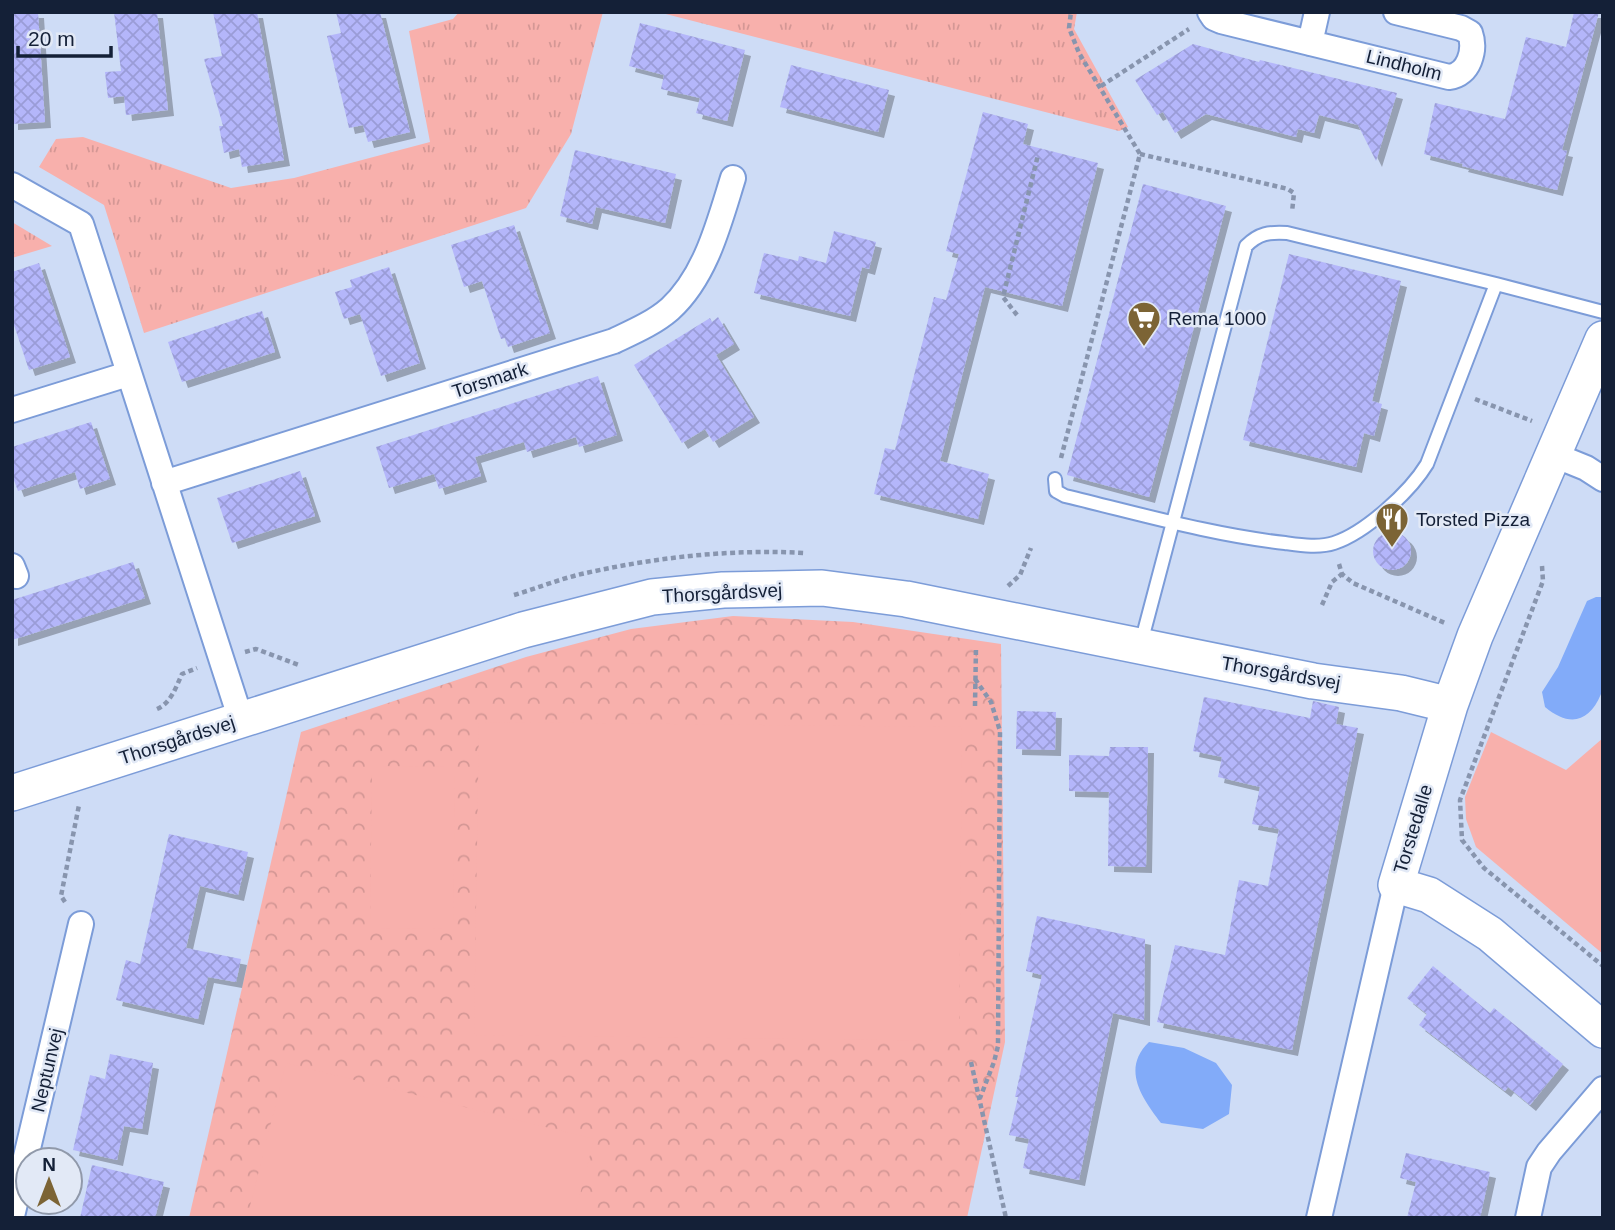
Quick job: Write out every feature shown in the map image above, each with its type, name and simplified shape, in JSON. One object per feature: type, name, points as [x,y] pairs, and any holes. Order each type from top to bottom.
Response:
[{"type":"street","points":[[1310,43],[1317,12]]},
{"type":"street","name":"Lindholm","points":[[1210,13],[1221,21],[1310,43],[1449,77],[1461,75],[1473,44],[1470,33],[1461,28],[1396,12]]},
{"type":"street","name":"Torsmark","points":[[164,483],[614,341],[643,327],[668,311],[685,294],[697,276],[719,224],[733,178]]},
{"type":"street","points":[[12,185],[81,224],[241,720]]},
{"type":"street","name":"Torstedalle","points":[[1319,1218],[1396,885],[1450,705],[1475,636],[1603,339]]},
{"type":"street","points":[[12,410],[128,374]]},
{"type":"street","points":[[1558,444],[1577,464],[1603,479]]},
{"type":"street","name":"Thorsgårdsvej","points":[[12,793],[523,630],[652,597],[723,590],[822,588],[906,599],[993,601],[1140,647],[1313,681],[1401,693],[1450,705]]},
{"type":"street","points":[[1396,885],[1429,895],[1490,934],[1603,1030]]},
{"type":"street","name":"Neptunvej","points":[[12,1216],[81,923]]},
{"type":"street","points":[[1528,1218],[1539,1167],[1603,1089]]},
{"type":"lane","points":[[1140,647],[1246,246],[1256,237],[1269,232],[1287,233],[1603,312]]},
{"type":"lane","points":[[1055,479],[1056,491],[1065,496],[1172,522],[1258,540],[1305,545],[1332,544],[1389,507],[1412,486],[1427,464],[1496,284]]},
{"type":"path","points":[[1055,479],[1140,153],[1079,52],[1069,28],[1071,12]]},
{"type":"path","points":[[1101,86],[1181,35],[1210,13]]},
{"type":"path","points":[[1140,153],[1288,189],[1294,193],[1294,200],[1287,233]]},
{"type":"path","points":[[1017,315],[1003,297],[1038,155]]},
{"type":"path","points":[[1455,392],[1558,444]]},
{"type":"path","points":[[1332,544],[1342,574],[1353,583],[1515,653]]},
{"type":"path","points":[[1515,544],[1533,554],[1543,568],[1543,581],[1460,800],[1462,840],[1485,868],[1603,966]]},
{"type":"path","points":[[975,706],[977,642],[993,601],[1020,575],[1031,548]]},
{"type":"path","points":[[1322,605],[1332,582],[1342,574]]},
{"type":"path","points":[[975,679],[992,702],[1000,731],[998,1046],[980,1098]]},
{"type":"path","points":[[67,775],[78,798],[79,810],[61,896],[81,923]]},
{"type":"path","points":[[971,1062],[1006,1218]]},
{"type":"green space","points":[[459,12],[603,12],[571,134],[526,208],[144,333],[104,205],[39,167],[56,139],[83,137],[231,188],[294,178],[430,142],[409,31],[453,19]]},
{"type":"green space","points":[[658,12],[1077,12],[1074,29],[1128,127],[1119,131]]},
{"type":"green space","points":[[12,222],[52,246],[12,258]]},
{"type":"green space","points":[[733,616],[853,622],[1001,644],[1005,1042],[967,1218],[189,1218],[301,732],[526,657],[631,629]]},
{"type":"green space","points":[[479,722],[962,727],[959,1041],[474,1035]]},
{"type":"green space","points":[[1491,732],[1566,770],[1603,738],[1603,954],[1476,847],[1466,819],[1465,797]]},
{"type":"green space","points":[[372,766],[455,767],[453,929],[370,928]]},
{"type":"green space","points":[[286,1063],[594,1139],[574,1218],[247,1218]]},
{"type":"water","points":[[1603,597],[1601,694],[1591,711],[1578,719],[1570,719],[1545,707],[1542,692],[1558,667],[1587,601]]},
{"type":"water","points":[[1149,1042],[1184,1048],[1216,1063],[1232,1085],[1229,1114],[1203,1129],[1161,1123],[1141,1094],[1135,1073],[1136,1063]]},
{"type":"building","points":[[12,12],[38,12],[45,122],[12,124]]},
{"type":"building","points":[[114,12],[157,12],[168,110],[126,115],[124,96],[108,98],[105,72],[121,71]]},
{"type":"building","points":[[213,12],[257,12],[284,160],[242,167],[239,149],[224,153],[219,126],[223,126],[204,59],[222,56]]},
{"type":"building","points":[[336,12],[380,12],[410,132],[368,142],[363,125],[349,128],[327,36],[341,33]]},
{"type":"building","points":[[1574,12],[1599,12],[1562,150],[1567,151],[1557,190],[1424,154],[1435,103],[1505,119],[1526,37],[1566,47]]},
{"type":"building","points":[[640,23],[745,50],[727,121],[696,113],[700,98],[661,89],[664,75],[629,66]]},
{"type":"building","points":[[1193,44],[1397,93],[1376,161],[1358,125],[1319,115],[1314,133],[1298,129],[1296,137],[1206,114],[1175,133],[1163,112],[1157,115],[1135,80]]},
{"type":"building","points":[[791,65],[889,90],[878,132],[780,107]]},
{"type":"building","points":[[983,112],[1028,124],[1023,144],[1098,163],[1062,306],[985,287],[940,461],[989,474],[978,519],[874,494],[885,448],[895,450],[934,297],[946,300],[959,254],[946,251]]},
{"type":"building","points":[[575,150],[676,174],[665,223],[596,207],[592,224],[560,216]]},
{"type":"building","name":"Rema 1000","points":[[1143,184],[1226,206],[1149,497],[1067,475]]},
{"type":"building","points":[[514,225],[550,333],[508,347],[505,338],[501,339],[482,281],[464,287],[451,245]]},
{"type":"building","points":[[834,231],[876,242],[869,269],[862,267],[850,316],[754,293],[764,253],[798,261],[799,256],[826,263]]},
{"type":"building","points":[[1289,254],[1401,281],[1372,401],[1382,404],[1374,436],[1364,433],[1356,467],[1243,440]]},
{"type":"building","points":[[39,263],[70,357],[29,370],[12,319],[12,272]]},
{"type":"building","points":[[389,267],[420,363],[381,376],[360,314],[344,319],[335,292],[352,287],[350,280]]},
{"type":"building","points":[[262,311],[275,352],[182,382],[168,342]]},
{"type":"building","points":[[718,317],[734,344],[716,355],[754,417],[713,442],[705,429],[682,443],[634,365],[710,318],[712,322]]},
{"type":"building","points":[[598,376],[617,435],[579,447],[576,437],[527,452],[524,442],[475,457],[481,476],[439,489],[434,474],[389,488],[376,447]]},
{"type":"building","points":[[91,422],[110,479],[80,489],[75,472],[18,491],[12,475],[12,447]]},
{"type":"building","points":[[300,471],[315,516],[232,543],[217,498]]},
{"type":"building","points":[[1392,532],[1405,538],[1411,551],[1405,564],[1392,570],[1379,564],[1373,551],[1379,538]]},
{"type":"building","points":[[133,562],[145,598],[12,640],[12,600]]},
{"type":"building","points":[[1204,697],[1310,718],[1313,701],[1339,707],[1336,724],[1358,728],[1292,1050],[1157,1022],[1175,945],[1225,955],[1239,880],[1268,886],[1279,829],[1252,824],[1260,787],[1218,777],[1222,757],[1193,751]]},
{"type":"building","points":[[1017,711],[1056,712],[1055,750],[1016,749]]},
{"type":"building","points":[[1110,747],[1148,747],[1146,867],[1108,866],[1109,792],[1069,791],[1069,755],[1109,756]]},
{"type":"building","points":[[169,834],[248,852],[238,895],[200,886],[186,948],[241,959],[236,982],[208,977],[198,1019],[116,1000],[126,960],[140,964]]},
{"type":"building","points":[[1037,916],[1145,939],[1144,1020],[1113,1013],[1079,1180],[1023,1168],[1029,1139],[1009,1135],[1042,975],[1026,971]]},
{"type":"building","points":[[1433,966],[1490,1013],[1494,1008],[1563,1064],[1530,1105],[1508,1087],[1505,1091],[1419,1025],[1427,1014],[1407,998]]},
{"type":"building","points":[[110,1054],[153,1063],[142,1129],[124,1126],[117,1160],[84,1152],[84,1146],[74,1146],[90,1075],[105,1079]]},
{"type":"building","points":[[1406,1153],[1490,1172],[1480,1218],[1407,1218],[1416,1182],[1400,1178]]},
{"type":"building","points":[[92,1165],[164,1182],[155,1218],[80,1218],[84,1216],[84,1200]]},
{"type":"place","name":"Rema 1000","points":[[1144,348]]},
{"type":"place","name":"Torsted Pizza","points":[[1392,549]]}]
